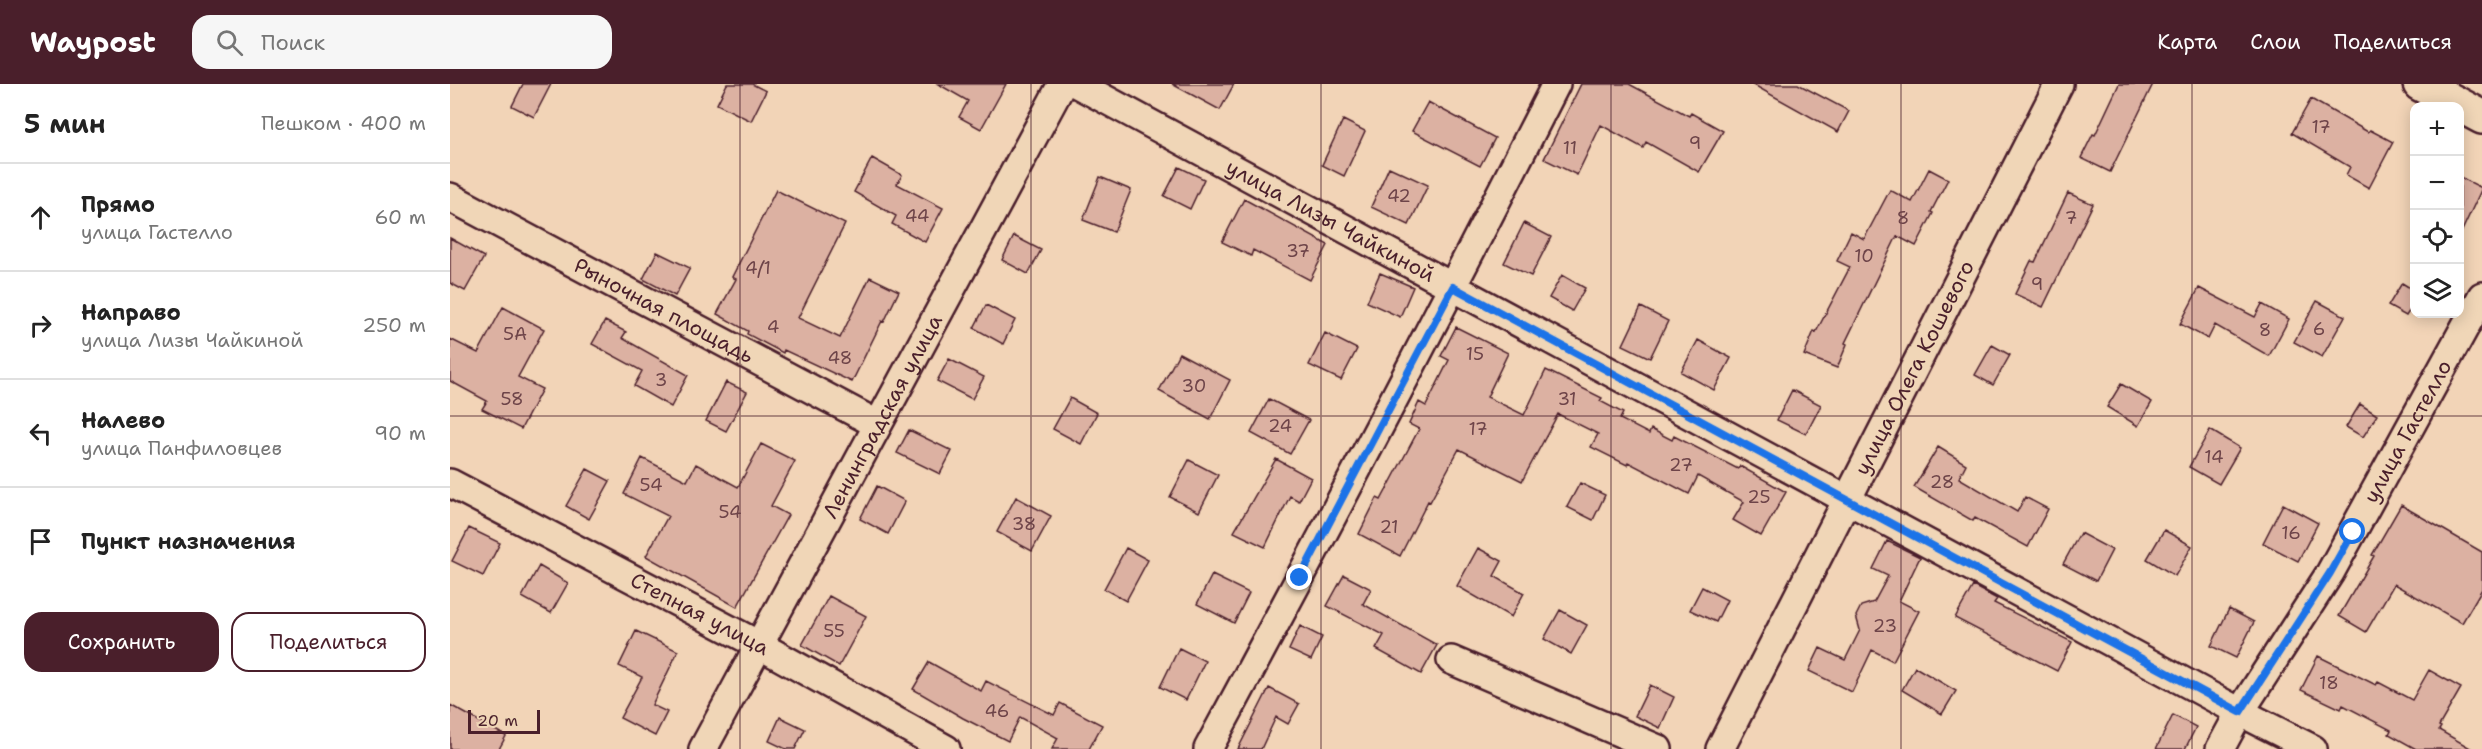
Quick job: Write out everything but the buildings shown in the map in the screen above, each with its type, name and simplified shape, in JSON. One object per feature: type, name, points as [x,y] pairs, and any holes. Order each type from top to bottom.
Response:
[{"type":"main road","points":[[2420,84],[2482,117]]},
{"type":"street","name":"Ленинградская улица","points":[[703,749],[1062,84]]},
{"type":"street","name":"улица Лизы Чайкиной","points":[[1077,84],[2240,712],[2313,749]]},
{"type":"street","points":[[1208,749],[1453,287],[1556,84]]},
{"type":"street","name":"улица Олега Кошевого","points":[[1720,749],[2059,84]]},
{"type":"street","name":"Рыночная площадь","points":[[450,197],[877,424]]},
{"type":"street","name":"улица Гастелло","points":[[2220,749],[2240,712],[2330,573],[2482,296]]},
{"type":"street","name":"Степная улица","points":[[450,483],[759,645],[946,749]]},
{"type":"street","points":[[1451,660],[1658,749]]},
{"type":"route","points":[[1300,578],[1453,287],[2240,712],[2330,573],[2353,532]]}]
